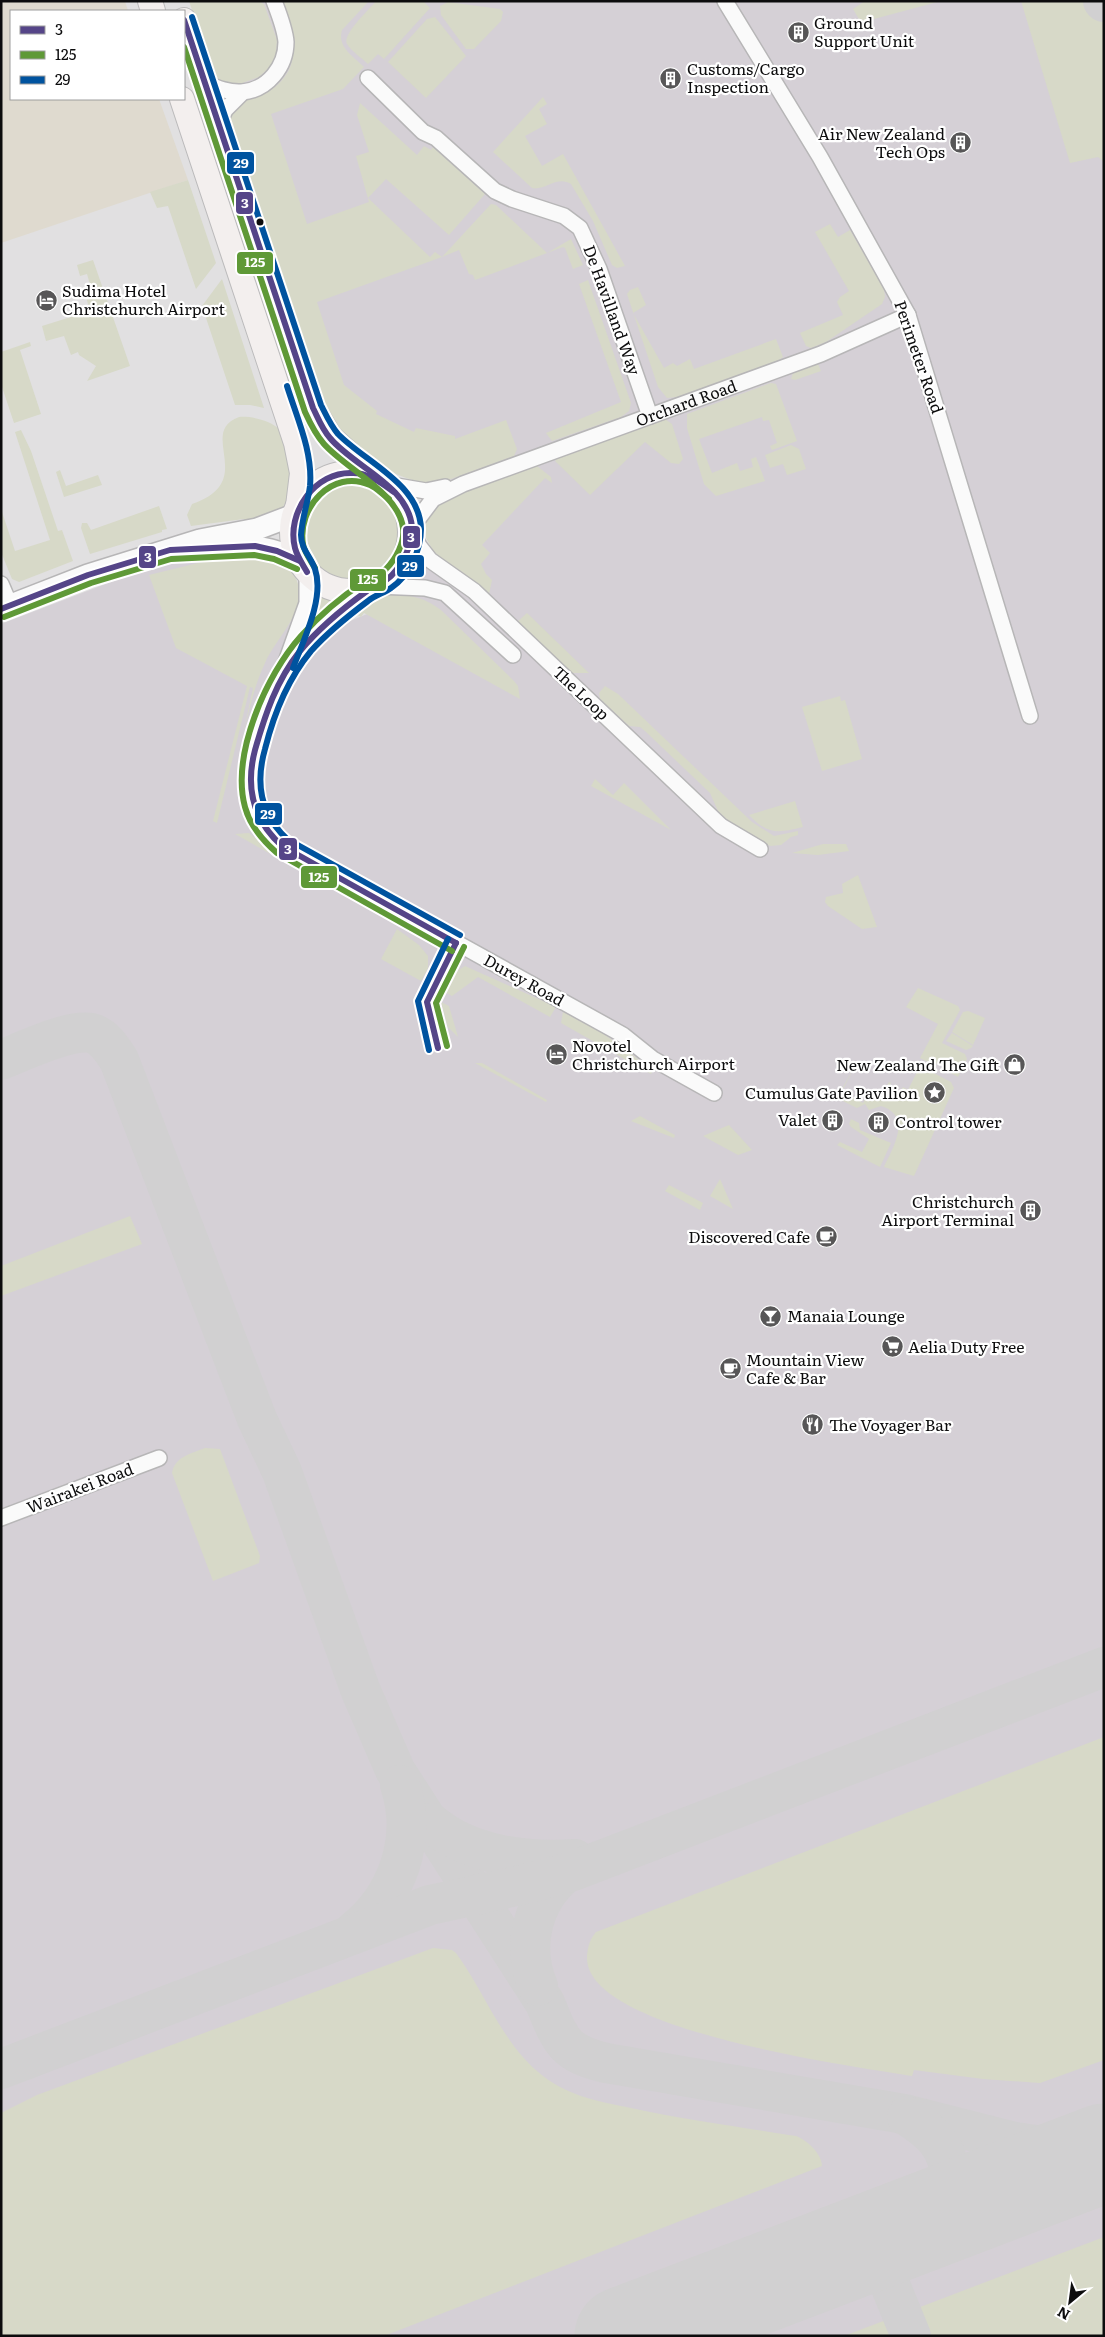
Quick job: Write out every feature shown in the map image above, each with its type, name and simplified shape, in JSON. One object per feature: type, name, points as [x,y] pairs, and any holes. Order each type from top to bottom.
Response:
[{"type":"main road","points":[[182,100],[296,443],[302,474],[292,536],[303,567],[320,582],[335,589],[346,591],[372,587],[399,567],[408,549],[412,529],[403,504],[330,437],[313,408],[185,23]]},
{"type":"main road","points":[[296,511],[312,488],[332,476],[355,473],[381,482]]},
{"type":"street","points":[[205,84],[226,91],[243,92],[260,86],[271,78],[282,63],[286,40],[274,1]]},
{"type":"street","name":"Perimeter Road","points":[[725,1],[820,157],[908,316],[1030,716]]},
{"type":"street","name":"De Havilland Way","points":[[368,78],[423,132],[436,138],[495,190],[512,200],[564,216],[580,228],[607,289],[650,416]]},
{"type":"street","points":[[219,124],[225,110],[243,92]]},
{"type":"street","name":"Orchard Road","points":[[412,529],[430,502],[463,484],[821,354],[908,316]]},
{"type":"street","name":"Orchard Road","points":[[381,482],[426,491],[463,484]]},
{"type":"street","points":[[1,584],[6,607],[88,575],[200,540],[258,529],[296,511]]},
{"type":"street","name":"The Loop","points":[[412,529],[419,546],[430,560],[474,591],[721,826],[760,849]]},
{"type":"street","points":[[170,550],[202,550],[255,546],[277,551],[303,567]]},
{"type":"street","name":"Durey Road","points":[[303,567],[307,603],[280,677],[264,714],[250,779],[256,816],[272,838],[623,1036],[653,1059],[714,1093]]},
{"type":"street","points":[[372,587],[425,588],[445,593],[514,656]]},
{"type":"street","name":"Durey Road","points":[[280,677],[308,642],[372,587]]},
{"type":"street","name":"Wairakei Road","points":[[1,1518],[159,1458]]},
{"type":"shaded area","points":[[1,1],[125,1],[128,10],[10,10],[10,100],[159,100],[188,180],[1,243]]},
{"type":"shaded area","points":[[224,1],[1104,1],[1104,2336],[1,2336],[1,624],[158,564],[244,555],[291,591],[345,623],[399,601],[436,542],[436,514],[418,481],[340,426],[194,11]]},
{"type":"green space","points":[[189,1],[259,1],[264,4],[277,40],[276,55],[271,66],[259,77],[237,85],[218,81],[212,71]]},
{"type":"green space","points":[[282,1],[369,1],[342,30],[341,36],[347,51],[364,67],[343,89],[271,114],[307,224],[369,202],[356,156],[369,152],[357,115],[360,103],[417,155],[424,146],[431,150],[433,147],[485,194],[449,235],[386,179],[368,198],[430,257],[435,252],[442,257],[317,302],[344,385],[377,411],[376,414],[414,432],[416,428],[455,436],[455,439],[506,420],[517,449],[514,456],[440,483],[415,481],[388,470],[364,455],[345,438],[327,412],[229,117],[240,102],[271,90],[282,81],[289,70],[292,60],[292,37]]},
{"type":"green space","points":[[376,1],[423,1],[430,8],[384,59],[378,54],[368,64],[349,47],[347,40],[352,28]]},
{"type":"green space","points":[[865,1],[941,1],[874,19],[863,26],[853,9]]},
{"type":"green space","points":[[1021,1],[1104,1],[1104,162],[1098,157],[1070,163]]},
{"type":"green space","points":[[448,2],[500,9],[503,12],[501,21],[474,49],[466,49],[441,15],[440,6]]},
{"type":"green space","points":[[435,17],[466,56],[426,98],[388,62],[427,19]]},
{"type":"green space","points":[[543,97],[547,104],[539,109],[547,124],[525,136],[542,166],[563,154],[625,266],[617,268],[612,265],[593,221],[571,184],[561,181],[532,188],[493,152]]},
{"type":"green space","points":[[188,180],[216,263],[196,289],[168,206],[157,208],[150,192]]},
{"type":"green space","points":[[491,204],[496,205],[547,253],[475,280],[473,275],[469,274],[459,250],[442,257]]},
{"type":"green space","points":[[830,224],[838,237],[850,230],[884,288],[885,297],[882,304],[826,342],[811,348],[806,346],[800,333],[843,315],[837,302],[840,297],[849,291],[815,232]]},
{"type":"green space","points":[[571,239],[583,265],[573,269],[563,247],[547,253]]},
{"type":"green space","points":[[93,260],[130,366],[87,381],[96,366],[79,355],[78,352],[71,355],[64,336],[46,341],[42,326],[90,311],[86,297],[93,295],[87,274],[80,276],[77,265]]},
{"type":"green space","points":[[222,279],[264,408],[250,405],[235,405],[202,306]]},
{"type":"green space","points":[[588,280],[631,403],[629,411],[621,417],[552,441],[546,433],[621,402],[579,284]]},
{"type":"green space","points":[[638,287],[646,305],[633,313],[627,294],[630,290]]},
{"type":"green space","points":[[634,314],[664,368],[673,363],[677,366],[690,359],[694,369],[776,339],[783,357],[677,397],[667,398],[658,387]]},
{"type":"green space","points":[[30,342],[31,346],[20,350],[41,414],[14,423],[1,384],[1,352]]},
{"type":"green space","points":[[818,364],[821,371],[795,380],[791,379],[793,373]]},
{"type":"green space","points":[[771,383],[776,384],[797,441],[772,450],[770,446],[777,443],[769,420],[763,421],[762,417],[699,439],[712,473],[737,463],[740,471],[753,467],[751,459],[756,457],[765,481],[716,496],[704,484],[687,428],[687,414]]},
{"type":"green space","points":[[239,417],[266,421],[279,429],[289,456],[290,479],[287,500],[280,510],[245,523],[244,519],[191,526],[187,515],[192,504],[211,494],[222,483],[225,471],[223,434],[227,424]]},
{"type":"green space","points":[[665,419],[672,424],[683,459],[679,464],[671,463],[645,442],[590,495],[555,461],[558,458]]},
{"type":"green space","points":[[21,430],[31,451],[58,531],[62,530],[73,561],[19,582],[12,579],[1,552],[1,509],[15,551],[50,540],[15,432]]},
{"type":"green space","points":[[791,445],[799,449],[806,469],[787,475],[783,464],[770,468],[765,455]]},
{"type":"green space","points":[[537,466],[551,477],[552,483],[545,478],[482,545],[490,553],[481,564],[486,574],[492,580],[489,594],[435,554],[426,538],[424,521],[440,501]]},
{"type":"green space","points":[[60,470],[66,486],[98,475],[102,485],[64,497],[56,472]]},
{"type":"green space","points":[[352,482],[371,485],[387,496],[398,512],[401,531],[398,550],[387,566],[371,577],[352,580],[333,577],[317,566],[306,550],[303,531],[306,512],[317,496],[333,485]]},
{"type":"green space","points":[[159,506],[167,529],[90,554],[81,528],[82,523],[87,523],[91,530]]},
{"type":"green space","points":[[261,553],[289,567],[297,580],[298,605],[293,617],[271,651],[261,671],[244,730],[253,688],[250,687],[217,823],[213,821],[247,686],[176,648],[149,575],[198,563]]},
{"type":"green space","points":[[318,595],[337,604],[313,626],[311,625],[316,596]]},
{"type":"green space","points":[[389,595],[417,598],[429,602],[441,610],[514,681],[518,686],[520,699],[364,613],[361,617],[352,612],[368,601]]},
{"type":"green space","points":[[527,613],[589,673],[572,673],[517,622]]},
{"type":"green space","points":[[605,686],[618,694],[752,822],[774,836],[798,831],[798,835],[791,837],[781,845],[770,846],[735,827],[718,811],[710,793],[645,731],[640,727],[629,726],[600,699],[599,693]]},
{"type":"green space","points":[[840,696],[841,701],[845,700],[862,759],[822,771],[802,707]]},
{"type":"green space","points":[[595,779],[613,795],[624,783],[671,830],[591,786]]},
{"type":"green space","points":[[795,801],[803,827],[774,831],[762,826],[749,815]]},
{"type":"green space","points":[[249,833],[266,847],[374,912],[235,834]]},
{"type":"green space","points":[[823,844],[846,844],[849,851],[818,855],[792,853]]},
{"type":"green space","points":[[858,875],[877,927],[862,929],[825,902],[826,897],[843,893],[842,884]]},
{"type":"green space","points":[[397,929],[419,945],[428,956],[428,968],[421,981],[381,959]]},
{"type":"green space","points":[[465,966],[556,1007],[550,1017],[478,977],[452,996],[443,991],[454,973]]},
{"type":"green space","points":[[918,988],[958,1006],[960,1010],[942,1043],[965,1054],[967,1059],[958,1077],[945,1070],[948,1064],[939,1059],[935,1066],[920,1058],[938,1024],[906,1007]]},
{"type":"green space","points":[[441,1002],[449,1006],[458,1037],[448,1027]]},
{"type":"green space","points":[[968,1011],[985,1018],[973,1045],[952,1032],[963,1012]]},
{"type":"green space","points":[[563,1012],[604,1034],[653,1070],[651,1074],[561,1023]]},
{"type":"green space","points":[[952,1033],[973,1046],[966,1050],[946,1041]]},
{"type":"green space","points":[[857,1062],[842,1091],[863,1103],[868,1093],[879,1099],[889,1082],[891,1083],[889,1087],[899,1093],[903,1087],[908,1090],[920,1066],[951,1082],[954,1088],[914,1176],[884,1167],[898,1133],[896,1117],[891,1111],[881,1106],[869,1110],[865,1104],[857,1108],[837,1098]]},
{"type":"green space","points":[[475,1063],[482,1063],[547,1100],[546,1102]]},
{"type":"green space","points":[[640,1116],[675,1135],[674,1138],[631,1121]]},
{"type":"green space","points":[[851,1119],[859,1123],[860,1130],[891,1143],[880,1167],[837,1145],[840,1142],[862,1152],[869,1139],[851,1127],[849,1124]]},
{"type":"green space","points":[[729,1125],[752,1150],[738,1155],[703,1136]]},
{"type":"green space","points":[[720,1179],[733,1209],[710,1196]]},
{"type":"green space","points":[[669,1185],[703,1203],[700,1210],[665,1191]]},
{"type":"green space","points":[[130,1216],[142,1244],[1,1296],[1,1266]]},
{"type":"green space","points":[[205,1448],[220,1449],[260,1556],[259,1563],[213,1581],[172,1473],[180,1459]]},
{"type":"green space","points":[[1104,1737],[1104,2060],[1040,2083],[983,2079],[914,2070],[912,2076],[783,2053],[727,2040],[673,2024],[628,2005],[597,1982],[587,1956],[592,1937],[596,1932]]},
{"type":"green space","points":[[433,1948],[452,1950],[456,1953],[516,2049],[543,2076],[563,2089],[608,2103],[672,2116],[796,2136],[813,2148],[822,2166],[384,2336],[1,2336],[1,2113],[37,2095]]},
{"type":"green space","points":[[1104,2237],[1104,2336],[844,2336]]},
{"type":"taxiway","points":[[1,1060],[58,1037],[81,1033],[91,1033],[100,1037],[119,1060],[257,1419],[282,1472],[360,1689],[395,1770],[545,2003],[560,2036],[572,2050],[606,2063],[904,2114],[1015,2142],[1086,2152],[1104,2149]]},
{"type":"taxiway","points":[[1,2069],[430,1905],[530,1883],[573,1871],[1104,1667]]},
{"type":"taxiway","points":[[353,1932],[381,1902],[392,1885],[400,1866],[405,1846],[406,1826],[405,1805],[400,1785]]},
{"type":"taxiway","points":[[431,1823],[446,1834],[481,1850],[519,1858],[575,1859]]},
{"type":"taxiway","points":[[538,1986],[533,1971],[531,1955],[533,1924],[545,1896],[566,1873]]},
{"type":"taxiway","points":[[741,2291],[759,2286],[781,2290],[799,2287],[894,2250],[923,2234],[935,2224],[949,2196],[949,2167],[937,2141],[924,2128],[907,2116]]},
{"type":"taxiway","points":[[872,2241],[911,2336]]},
{"type":"runway","points":[[624,2336],[1104,2153]]},
{"type":"transit line","name":"29","points":[[192,17],[321,405],[338,434],[389,475],[411,499],[418,513],[421,529],[416,554],[403,577],[391,588],[371,599],[331,631],[311,651],[295,673],[282,697],[265,749],[260,774],[262,798],[271,819],[287,839],[460,935]]},
{"type":"transit line","name":"3","points":[[185,23],[313,408],[322,427],[330,438],[352,458],[391,488],[401,499],[408,512],[412,527],[411,540],[406,553],[392,575],[358,598],[323,627],[300,651],[284,674],[267,711],[255,750],[251,777],[254,802],[264,825],[282,846],[456,943]]},
{"type":"transit line","name":"125","points":[[185,50],[305,412],[324,444],[370,482],[392,504],[399,515],[403,528],[403,539],[390,565],[384,571],[347,594],[323,614],[288,652],[276,672],[264,694],[247,740],[242,786],[245,807],[257,832],[277,853],[452,951]]},
{"type":"transit line","name":"29","points":[[287,386],[307,448],[310,486],[301,540],[315,569],[317,580],[317,593],[312,619],[293,668]]},
{"type":"transit line","name":"3","points":[[307,572],[296,551],[293,535],[299,508],[316,487],[327,479],[339,474],[359,473],[380,482],[394,492]]},
{"type":"transit line","name":"125","points":[[315,568],[303,544],[303,530],[306,517],[320,495],[331,487],[343,482],[356,481],[373,486],[389,499]]},
{"type":"transit line","name":"3","points":[[1,609],[88,575],[170,550],[255,546],[277,551],[300,561]]},
{"type":"transit line","name":"125","points":[[4,617],[91,583],[171,559],[254,555],[274,559],[297,569]]},
{"type":"transit line","name":"29","points":[[429,1050],[418,1001],[448,939]]},
{"type":"transit line","name":"3","points":[[438,1048],[427,1002],[456,943]]},
{"type":"transit line","name":"125","points":[[447,1046],[436,1003],[464,947]]},
{"type":"place","name":"Ground Support Unit","points":[[798,32]]},
{"type":"place","name":"Customs/Cargo Inspection","points":[[671,78]]},
{"type":"place","name":"Air New Zealand Tech Ops","points":[[961,143]]},
{"type":"place","name":"Sudima Hotel Christchurch Airport","points":[[46,300]]},
{"type":"place","name":"Novotel Christchurch Airport","points":[[556,1055]]},
{"type":"place","name":"New Zealand The Gift","points":[[1015,1065]]},
{"type":"place","name":"Cumulus Gate Pavilion","points":[[934,1093]]},
{"type":"place","name":"Valet","points":[[833,1120]]},
{"type":"place","name":"Control tower","points":[[879,1122]]},
{"type":"place","name":"Christchurch Airport Terminal","points":[[1030,1211]]},
{"type":"place","name":"Discovered Cafe","points":[[826,1237]]},
{"type":"place","name":"Manaia Lounge","points":[[771,1316]]},
{"type":"place","name":"Aelia Duty Free","points":[[892,1347]]},
{"type":"place","name":"Mountain View Cafe & Bar","points":[[730,1369]]},
{"type":"place","name":"The Voyager Bar","points":[[813,1425]]}]
